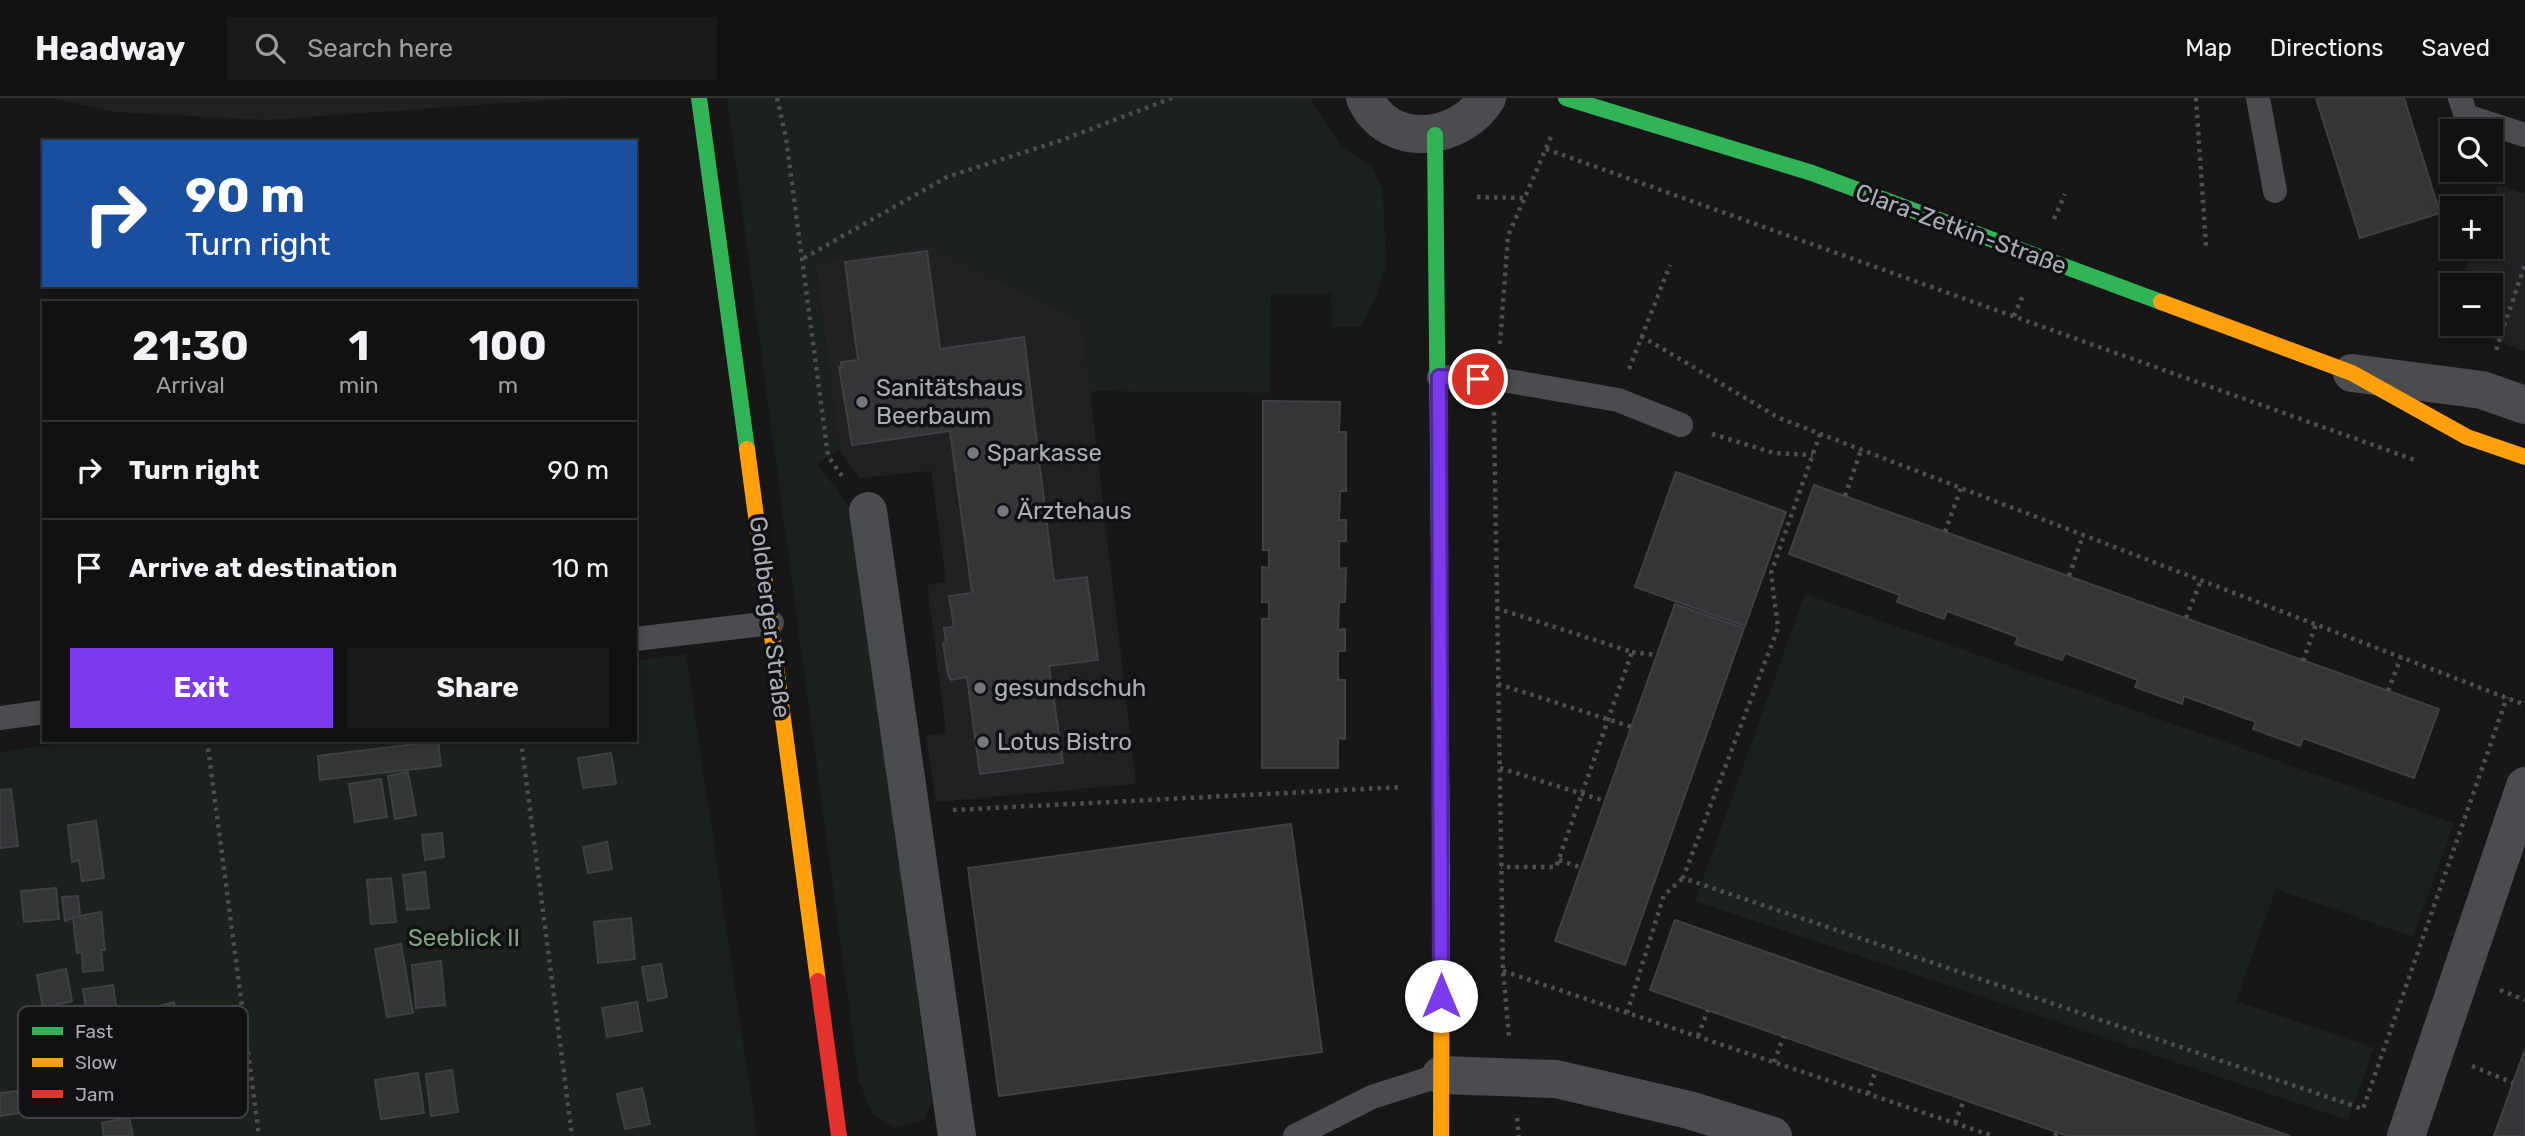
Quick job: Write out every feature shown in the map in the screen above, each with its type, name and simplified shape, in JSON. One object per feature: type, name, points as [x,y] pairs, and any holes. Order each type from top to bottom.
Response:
[{"type":"street","name":"Goldberger Straße","points":[[699,98],[772,623],[796,831],[839,1136]]},
{"type":"street","points":[[1365,98],[1382,119],[1400,130],[1436,135],[1464,125],[1480,110],[1487,98]]},
{"type":"street","name":"Clara-Zetkin-Straße","points":[[1567,98],[1811,173],[2351,373],[2467,437],[2525,457]]},
{"type":"street","points":[[1436,135],[1442,785],[1441,1136]]},
{"type":"street","name":"Clara-Zetkin-Straße","points":[[2351,373],[2482,390],[2525,405]]},
{"type":"street","points":[[867,511],[957,1136]]},
{"type":"street","points":[[2406,1136],[2525,786]]},
{"type":"street","points":[[1441,1075],[1556,1079],[1689,1110],[1773,1136]]},
{"type":"lane","points":[[2258,98],[2275,191]]},
{"type":"lane","points":[[2460,98],[2466,116],[2525,135]]},
{"type":"lane","points":[[1439,377],[1497,379],[1618,400],[1681,425]]},
{"type":"lane","points":[[637,639],[772,623]]},
{"type":"lane","points":[[0,718],[42,712]]},
{"type":"lane","points":[[1295,1136],[1372,1097],[1441,1075]]},
{"type":"path","points":[[777,98],[786,138],[804,258],[828,456],[867,511]]},
{"type":"path","points":[[804,258],[947,177],[1062,140],[1172,98]]},
{"type":"path","points":[[1519,1136],[1503,971],[1493,424],[1508,236],[1567,98]]},
{"type":"path","points":[[2196,98],[2206,246]]},
{"type":"path","points":[[1546,149],[2416,460]]},
{"type":"path","points":[[1618,400],[1670,265]]},
{"type":"path","points":[[1641,336],[1779,418],[2525,705]]},
{"type":"path","points":[[1681,425],[1774,453],[1813,454]]},
{"type":"path","points":[[1627,1013],[1664,895],[1683,878],[1778,628],[1771,573],[1820,434]]},
{"type":"path","points":[[1845,496],[1861,450]]},
{"type":"path","points":[[1945,532],[1961,488]]},
{"type":"path","points":[[2069,576],[2083,535]]},
{"type":"path","points":[[2186,618],[2201,580]]},
{"type":"path","points":[[1496,608],[1632,652],[1657,655]]},
{"type":"path","points":[[2303,660],[2316,624]]},
{"type":"path","points":[[1501,867],[1556,867],[1632,652]]},
{"type":"path","points":[[2388,691],[2401,657]]},
{"type":"path","points":[[1498,684],[1632,727]]},
{"type":"path","points":[[1683,878],[2363,1109],[2507,697]]},
{"type":"path","points":[[207,742],[242,1006]]},
{"type":"path","points":[[521,742],[572,1136]]},
{"type":"path","points":[[1500,768],[1605,801]]},
{"type":"path","points":[[911,813],[1442,785]]},
{"type":"path","points":[[1559,860],[1582,867]]},
{"type":"path","points":[[1503,971],[1993,1136]]},
{"type":"path","points":[[2494,988],[2525,1000]]},
{"type":"path","points":[[1698,1036],[1708,1010]]},
{"type":"path","points":[[1774,1062],[1784,1037]]},
{"type":"path","points":[[248,1052],[259,1136]]},
{"type":"path","points":[[2466,1064],[2513,1083]]},
{"type":"path","points":[[1868,1094],[1876,1069]]},
{"type":"path","points":[[1955,1123],[1964,1100]]},
{"type":"shaded area","points":[[51,98],[578,98],[266,120],[115,112]]},
{"type":"shaded area","points":[[2498,185],[2525,194],[2525,351],[2483,336],[2503,336],[2503,273],[2465,273],[2470,259],[2503,259],[2503,196],[2494,196]]},
{"type":"shaded area","points":[[935,246],[1082,322],[1136,784],[936,802],[926,736],[946,733],[927,585],[946,582],[931,471],[859,478],[839,451],[815,262]]},
{"type":"green space","points":[[727,98],[1310,98],[1342,147],[1373,168],[1383,190],[1386,264],[1376,296],[1361,327],[1332,327],[1331,294],[1271,294],[1270,393],[1089,391],[1082,322],[935,246],[815,262],[839,451],[817,463],[850,508],[932,1102],[923,1121],[896,1128],[872,1113],[859,1081]]},
{"type":"green space","points":[[1805,594],[2454,823],[2413,937],[2276,889],[2236,1001],[2374,1048],[2348,1120],[1695,901]]},
{"type":"green space","name":"Seeblick II","points":[[686,654],[757,1136],[0,1136],[0,752],[69,742],[637,742],[637,661]]},
{"type":"building","points":[[2316,98],[2404,98],[2440,213],[2360,238]]},
{"type":"building","name":"Ärztehaus","points":[[927,251],[940,349],[1024,337],[1054,581],[1087,577],[1098,660],[1049,666],[1063,763],[980,774],[967,677],[951,680],[943,643],[946,642],[944,628],[954,627],[949,596],[972,593],[950,431],[852,445],[839,367],[842,367],[841,362],[858,360],[845,262]]},
{"type":"building","points":[[1263,401],[1340,402],[1339,432],[1346,432],[1346,491],[1340,491],[1339,520],[1346,520],[1346,541],[1339,541],[1339,569],[1346,568],[1345,602],[1339,602],[1338,630],[1345,629],[1345,651],[1338,651],[1338,680],[1345,680],[1345,739],[1338,738],[1338,768],[1262,768],[1262,619],[1269,619],[1269,602],[1262,602],[1262,567],[1269,568],[1269,550],[1263,550]]},
{"type":"building","points":[[1676,472],[1786,512],[1745,626],[1635,587]]},
{"type":"building","points":[[1814,485],[2439,709],[2414,778],[2303,738],[2300,746],[2253,729],[2256,722],[2184,696],[2182,704],[2135,687],[2138,680],[2065,653],[2062,660],[2015,644],[2018,637],[1947,611],[1944,619],[1897,602],[1900,595],[1789,554]]},
{"type":"building","points":[[1675,604],[1744,628],[1625,965],[1555,941]]},
{"type":"building","points":[[438,742],[441,766],[320,780],[318,756]]},
{"type":"building","points":[[611,753],[616,784],[583,788],[578,758]]},
{"type":"building","points":[[408,772],[416,815],[395,819],[388,776]]},
{"type":"building","points":[[381,779],[387,817],[355,822],[349,784]]},
{"type":"building","points":[[11,789],[18,846],[0,848],[0,790]]},
{"type":"building","points":[[96,821],[104,878],[82,881],[79,860],[72,862],[68,825]]},
{"type":"building","points":[[1291,824],[1322,1052],[999,1096],[968,868]]},
{"type":"building","points":[[442,833],[444,857],[425,860],[422,835]]},
{"type":"building","points":[[607,842],[612,869],[588,873],[583,847]]},
{"type":"building","points":[[425,872],[429,908],[407,910],[403,875]]},
{"type":"building","points":[[391,878],[396,922],[371,924],[367,880]]},
{"type":"building","points":[[56,888],[59,919],[24,922],[21,891]]},
{"type":"building","points":[[78,896],[80,915],[65,921],[62,897]]},
{"type":"building","points":[[101,912],[105,950],[101,950],[103,970],[83,972],[82,952],[77,953],[73,917]]},
{"type":"building","points":[[631,918],[635,959],[598,963],[594,922]]},
{"type":"building","points":[[1675,920],[2290,1136],[2068,1136],[1650,990]]},
{"type":"building","points":[[401,944],[413,1013],[387,1017],[375,949]]},
{"type":"building","points":[[441,961],[445,1005],[416,1008],[412,965]]},
{"type":"building","points":[[661,964],[667,997],[648,1001],[642,967]]},
{"type":"building","points":[[66,969],[72,1001],[43,1006],[37,975]]},
{"type":"building","points":[[113,985],[116,1006],[86,1006],[83,989]]},
{"type":"building","points":[[174,1002],[175,1006],[162,1006]]},
{"type":"building","points":[[637,1002],[642,1031],[607,1037],[602,1008]]},
{"type":"building","points":[[2525,1049],[2525,1136],[2494,1136],[2513,1083]]},
{"type":"building","points":[[452,1070],[458,1112],[431,1116],[426,1074]]},
{"type":"building","points":[[418,1073],[424,1113],[381,1119],[375,1080]]},
{"type":"building","points":[[642,1088],[650,1124],[625,1129],[617,1094]]},
{"type":"building","points":[[17,1091],[18,1113],[0,1116],[0,1093]]},
{"type":"building","points":[[129,1118],[133,1136],[104,1136],[102,1123]]},
{"type":"traffic: fast","points":[[699,98],[747,449]]},
{"type":"traffic: fast","points":[[1566,98],[1812,173],[2161,302]]},
{"type":"traffic: fast","points":[[1435,135],[1442,868]]},
{"type":"traffic: slow","points":[[2161,302],[2352,373],[2467,437],[2525,457]]},
{"type":"traffic: slow","points":[[747,449],[818,981]]},
{"type":"traffic: slow","points":[[1441,1136],[1442,868]]},
{"type":"traffic: jam","points":[[818,981],[839,1136]]},
{"type":"place","name":"Sanitätshaus Beerbaum","points":[[862,402]]},
{"type":"place","name":"Sparkasse","points":[[973,453]]},
{"type":"place","name":"Ärztehaus","points":[[1003,511]]},
{"type":"place","name":"gesundschuh","points":[[980,688]]},
{"type":"place","name":"Lotus Bistro","points":[[983,742]]},
{"type":"route","points":[[1441,996],[1439,377],[1478,379]]}]
